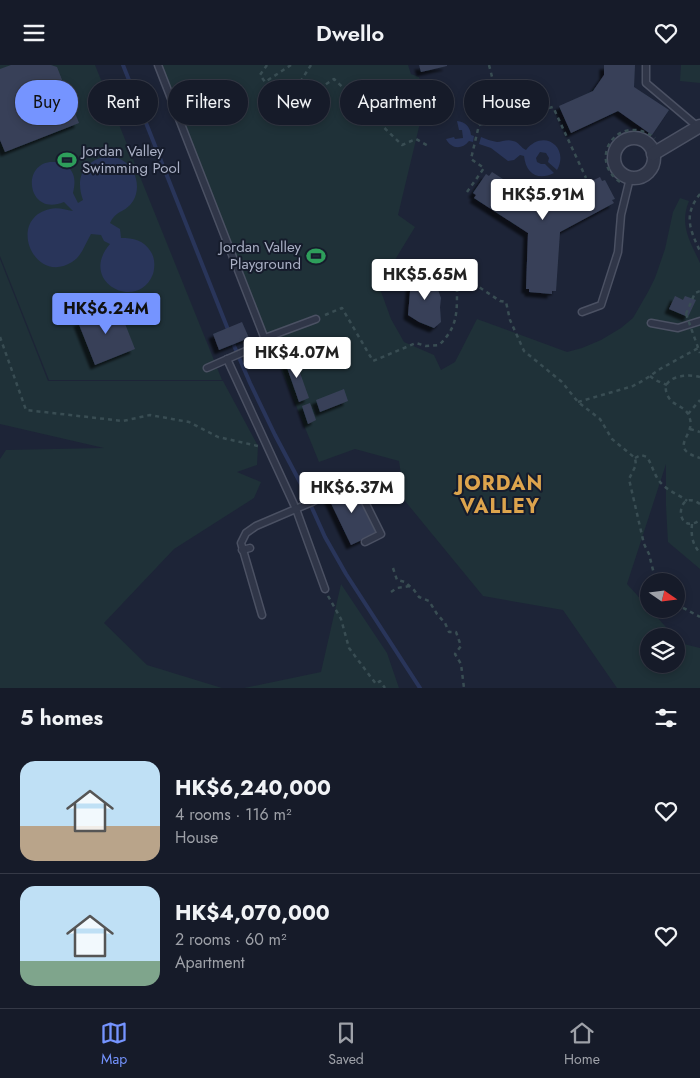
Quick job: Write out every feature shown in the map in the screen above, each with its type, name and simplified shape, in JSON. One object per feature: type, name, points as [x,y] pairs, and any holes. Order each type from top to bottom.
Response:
[{"type":"street","points":[[653,154],[699,127]]},
{"type":"street","points":[[628,139],[641,140],[651,148],[653,154],[654,160],[648,172],[629,182],[619,171],[614,159],[618,147],[628,139]]},
{"type":"lane","points":[[158,65],[265,340]]},
{"type":"lane","points":[[646,65],[646,83],[699,127]]},
{"type":"lane","points":[[582,312],[601,305],[618,252],[621,215],[629,182]]},
{"type":"lane","points":[[207,368],[265,340],[316,319]]},
{"type":"lane","points":[[650,323],[678,328],[700,321]]},
{"type":"lane","points":[[227,359],[296,509],[325,589]]},
{"type":"lane","points":[[262,615],[242,550],[241,543],[246,533],[256,526],[296,509],[354,480],[381,534],[365,542]]},
{"type":"lane","points":[[242,550],[250,548]]},
{"type":"path","points":[[267,65],[260,75],[265,82],[291,65]]},
{"type":"path","points":[[311,65],[288,101],[294,105],[334,79],[402,145],[416,139],[430,147]]},
{"type":"path","points":[[490,65],[494,80]]},
{"type":"path","points":[[549,108],[552,107],[586,178]]},
{"type":"path","points":[[467,192],[484,169],[472,159],[479,125]]},
{"type":"path","points":[[629,182],[619,182],[608,171],[606,152],[611,141],[620,133],[632,129],[648,133],[658,140]]},
{"type":"path","points":[[700,195],[691,209],[690,219],[691,230],[700,251]]},
{"type":"path","points":[[316,319],[342,308],[373,361],[416,343],[426,346],[439,345],[446,339],[457,315],[457,291],[467,279],[500,301],[506,302],[510,320],[524,351],[562,382],[578,402],[600,419],[612,439],[635,458],[636,465],[629,479],[644,545],[649,554],[654,573]]},
{"type":"path","points":[[700,291],[695,293],[686,314],[700,353]]},
{"type":"path","points":[[0,337],[26,410],[123,421],[150,415],[189,422],[218,437],[269,449]]},
{"type":"path","points":[[578,402],[633,387],[660,369],[700,347]]},
{"type":"path","points":[[700,377],[691,375],[680,376],[670,380],[666,391],[671,401],[685,409],[690,419],[690,429],[684,441],[687,453],[700,458]]},
{"type":"path","points":[[650,376],[667,385]]},
{"type":"path","points":[[688,414],[700,400]]},
{"type":"path","points":[[690,429],[700,432]]},
{"type":"path","points":[[635,458],[641,455],[647,457],[660,482],[687,501]]},
{"type":"path","points":[[700,504],[692,500],[687,501],[680,509],[682,519],[686,522],[692,524],[700,520]]},
{"type":"path","points":[[692,524],[691,533],[693,541],[700,553]]},
{"type":"path","points":[[393,568],[397,580],[405,582],[419,597],[429,601],[445,623],[449,632],[456,632],[461,646],[455,654],[461,664],[464,688]]},
{"type":"path","points":[[391,592],[397,588],[410,586]]},
{"type":"path","points":[[325,589],[341,619],[349,648],[376,684],[380,681],[385,688]]},
{"type":"path","points":[[685,609],[700,617]]},
{"type":"shaded area","name":"Jordan Valley Swimming Pool","points":[[0,65],[95,65],[101,80],[88,80],[88,125],[119,125],[222,380],[49,380],[0,256]]},
{"type":"shaded area","points":[[160,65],[408,65],[411,74],[419,77],[420,80],[340,80],[340,125],[420,125],[398,215],[415,227],[379,286],[391,319],[404,342],[434,355],[441,370],[455,362],[477,319],[567,352],[601,340],[621,328],[633,318],[655,278],[665,249],[673,212],[680,198],[689,201],[685,225],[689,240],[700,263],[700,569],[668,542],[666,464],[627,584],[640,598],[640,618],[658,618],[667,628],[640,628],[640,673],[685,673],[685,644],[700,648],[700,688],[617,688],[563,610],[483,596],[405,501],[399,461],[355,449],[319,462],[183,125],[248,125],[248,80],[168,80],[168,86]]},
{"type":"shaded area","points":[[681,65],[700,65],[700,83],[680,81]]},
{"type":"shaded area","points":[[0,259],[48,381],[223,381],[258,446],[257,465],[237,472],[261,482],[254,498],[174,549],[104,623],[147,665],[222,688],[0,688],[0,459],[6,450],[104,448],[0,424]]},
{"type":"shaded area","points":[[341,584],[387,653],[399,688],[244,688],[321,672]]},
{"type":"water","points":[[457,121],[466,125],[471,135],[474,136],[473,142],[469,141],[460,147],[451,145],[446,139],[454,137],[455,139],[463,138],[462,130],[459,130]]},
{"type":"water","points":[[481,137],[497,142],[509,140],[526,150],[540,141],[547,141],[553,143],[557,148],[560,154],[560,162],[557,170],[548,162],[549,158],[546,153],[540,152],[536,158],[537,162],[545,164],[554,173],[538,176],[527,167],[524,156],[520,155],[514,160],[508,161],[491,148],[479,144]]},
{"type":"water","points":[[107,156],[122,160],[132,169],[137,187],[134,200],[117,214],[110,223],[120,229],[121,238],[142,242],[151,252],[154,260],[153,274],[145,285],[135,291],[124,292],[114,288],[105,280],[101,270],[102,258],[110,244],[104,241],[101,235],[91,234],[81,253],[72,262],[58,267],[46,265],[37,258],[30,248],[28,236],[30,225],[37,215],[53,208],[73,211],[64,202],[51,205],[42,202],[35,196],[32,178],[36,169],[44,164],[55,162],[62,163],[67,167],[74,177],[73,193],[78,203],[83,200],[80,185],[83,172],[92,162]]},
{"type":"building","points":[[11,65],[51,65],[57,67],[62,80],[15,80],[15,125],[74,125],[5,152],[0,140],[0,69]]},
{"type":"building","points":[[419,65],[447,65],[447,66],[421,72]]},
{"type":"building","points":[[604,65],[635,65],[634,87],[669,110],[652,135],[618,111],[571,133],[559,106],[593,91],[604,75]]},
{"type":"building","points":[[492,172],[539,202],[548,203],[600,177],[602,181],[605,180],[615,199],[612,200],[614,203],[560,232],[556,291],[552,291],[552,294],[529,292],[529,289],[526,289],[528,233],[474,198],[476,195],[473,193],[486,174],[489,176]]},
{"type":"building","points":[[420,272],[435,281],[441,298],[441,322],[434,328],[408,315],[411,280]]},
{"type":"building","points":[[675,296],[683,300],[685,296],[696,300],[688,317],[669,309]]},
{"type":"building","points":[[118,306],[135,349],[95,365],[78,322]]},
{"type":"building","points":[[242,322],[249,338],[219,350],[213,334]]},
{"type":"building","points":[[294,356],[309,398],[299,402],[284,359]]},
{"type":"building","points":[[344,389],[348,401],[320,412],[316,400]]},
{"type":"building","points":[[310,403],[316,420],[308,424],[302,406]]},
{"type":"building","points":[[352,483],[377,533],[351,545],[327,495]]},
{"type":"waterway","points":[[123,65],[229,332]]},
{"type":"waterway","points":[[232,341],[250,383],[303,488],[325,537],[346,574],[420,688]]},
{"type":"place","name":"Jordan Valley Swimming Pool","points":[[67,160]]},
{"type":"place","name":"Jordan Valley Playground","points":[[316,256]]},
{"type":"district","name":"JORDAN VALLEY","points":[[500,494]]}]
